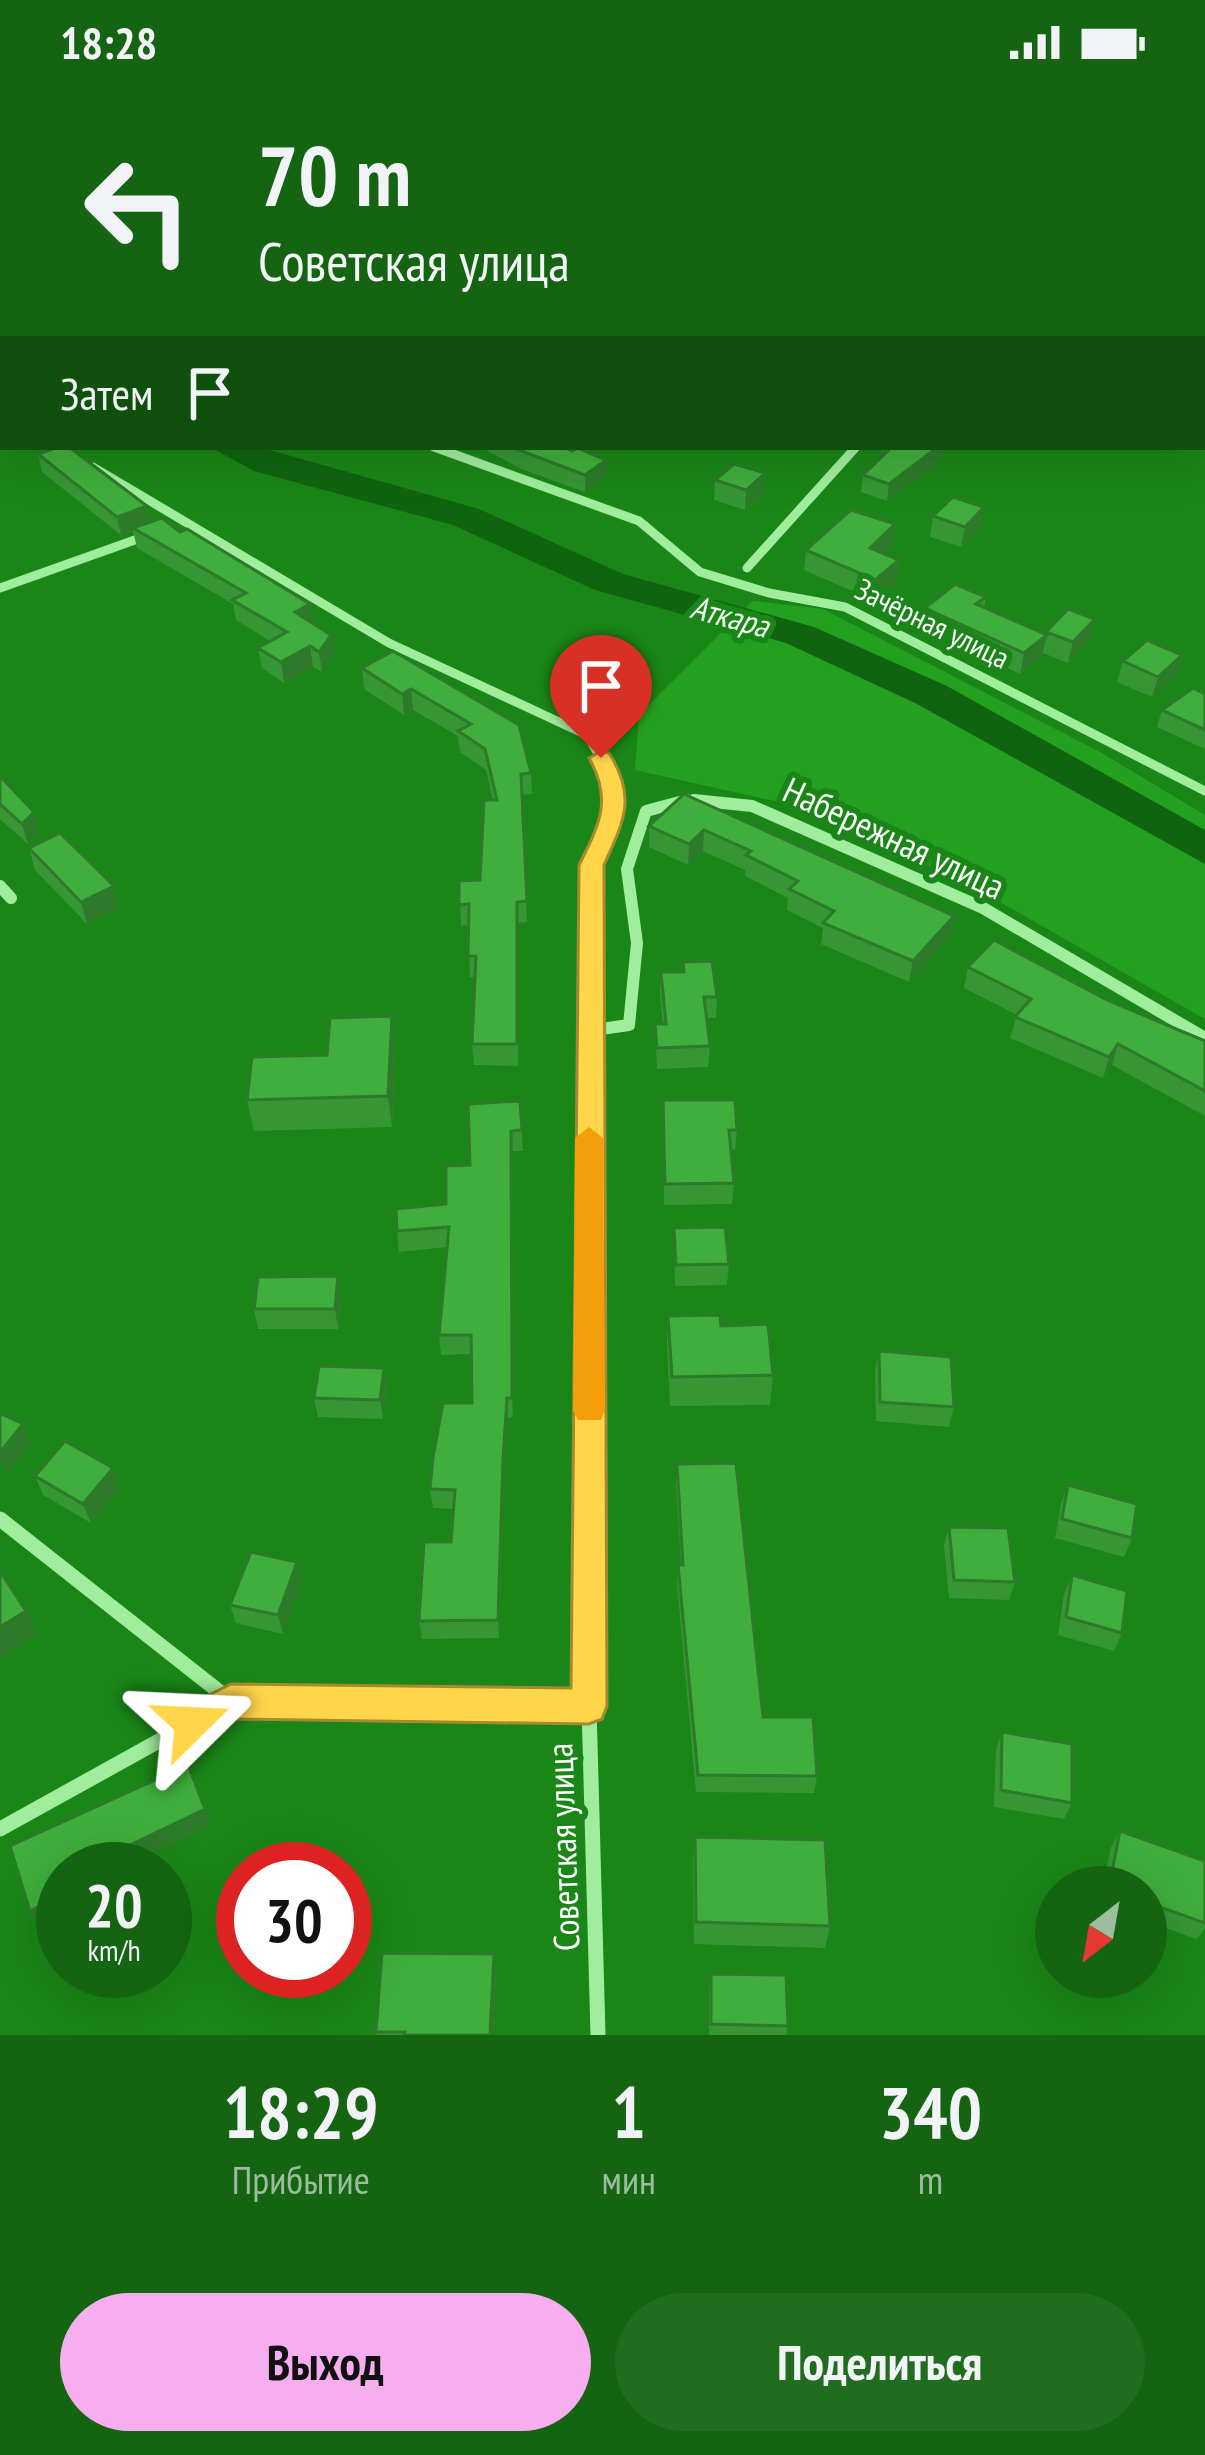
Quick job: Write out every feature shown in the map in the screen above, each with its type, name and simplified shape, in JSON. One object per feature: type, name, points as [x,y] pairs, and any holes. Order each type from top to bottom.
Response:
[{"type":"street","name":"Зачёрная улица","points":[[442,450],[639,521],[700,572],[769,593],[844,607],[1205,791]]},
{"type":"street","points":[[747,568],[853,450]]},
{"type":"street","points":[[82,460],[181,524],[388,643],[587,735],[616,695]]},
{"type":"street","points":[[0,588],[181,524]]},
{"type":"street","name":"Советская улица","points":[[587,735],[614,781],[617,812],[591,865],[587,1031],[589,1706],[598,2035]]},
{"type":"street","name":"Набережная улица","points":[[587,1031],[629,1024],[638,944],[627,869],[646,811],[689,800],[752,806],[983,908],[1205,1038]]},
{"type":"street","points":[[0,886],[11,898]]},
{"type":"street","points":[[0,1519],[231,1701]]},
{"type":"street","points":[[0,1829],[231,1701],[589,1706]]},
{"type":"green space","points":[[753,601],[823,609],[1100,752],[1205,815],[1205,1019],[965,882],[792,805],[635,770],[639,715]]},
{"type":"building","points":[[73,450],[147,506],[117,517],[38,454]]},
{"type":"building","points":[[519,450],[583,450],[606,460],[585,475]]},
{"type":"building","points":[[889,450],[934,450],[889,484],[863,475]]},
{"type":"building","points":[[734,464],[765,473],[746,490],[715,480]]},
{"type":"building","points":[[953,497],[984,507],[965,527],[933,516]]},
{"type":"building","points":[[851,510],[895,524],[870,548],[899,560],[875,580],[806,550]]},
{"type":"building","points":[[162,518],[310,604],[295,612],[331,635],[319,652],[310,646],[281,662],[258,648],[287,632],[232,600],[246,593],[133,528]]},
{"type":"building","points":[[955,584],[986,597],[976,604],[1047,635],[1024,653],[925,608]]},
{"type":"building","points":[[1068,609],[1095,619],[1073,642],[1046,632]]},
{"type":"building","points":[[1147,640],[1182,655],[1158,677],[1123,661]]},
{"type":"building","points":[[393,651],[519,725],[531,773],[521,774],[527,901],[517,902],[517,1044],[472,1044],[476,956],[468,956],[469,904],[459,905],[459,881],[480,880],[484,800],[497,800],[485,749],[458,731],[471,724],[411,689],[402,694],[362,668]]},
{"type":"building","points":[[1193,688],[1205,694],[1205,730],[1162,710]]},
{"type":"building","points":[[0,776],[34,812],[22,824],[0,804]]},
{"type":"building","points":[[684,794],[954,916],[913,961],[823,923],[834,911],[789,889],[798,881],[746,855],[751,851],[704,830],[689,844],[649,826]]},
{"type":"building","points":[[60,833],[114,886],[81,902],[29,848]]},
{"type":"building","points":[[994,940],[1107,1000],[1205,1041],[1205,1091],[1118,1044],[1109,1057],[1015,1017],[1031,999],[968,967]]},
{"type":"building","points":[[712,961],[717,997],[704,997],[710,1046],[657,1048],[655,1024],[666,1024],[661,972],[684,972],[683,962]]},
{"type":"building","points":[[392,1016],[388,1096],[247,1100],[252,1057],[327,1055],[330,1018]]},
{"type":"building","points":[[663,1100],[735,1100],[737,1130],[729,1130],[734,1183],[665,1184]]},
{"type":"building","points":[[520,1101],[522,1130],[511,1131],[512,1398],[507,1398],[503,1459],[498,1620],[419,1621],[424,1542],[451,1542],[455,1490],[430,1489],[433,1457],[443,1403],[472,1403],[471,1335],[439,1335],[449,1227],[397,1231],[396,1209],[446,1204],[446,1166],[470,1165],[468,1104]]},
{"type":"building","points":[[725,1227],[729,1264],[676,1265],[674,1228]]},
{"type":"building","points":[[338,1276],[335,1309],[254,1309],[258,1277]]},
{"type":"building","points":[[720,1315],[721,1326],[768,1324],[773,1375],[672,1377],[668,1316]]},
{"type":"building","points":[[879,1351],[951,1357],[954,1407],[880,1402]]},
{"type":"building","points":[[319,1366],[384,1368],[380,1400],[314,1398]]},
{"type":"building","points":[[0,1413],[23,1424],[0,1452]]},
{"type":"building","points":[[65,1441],[113,1468],[83,1504],[35,1476]]},
{"type":"building","points":[[736,1463],[763,1717],[813,1717],[817,1776],[698,1775],[678,1565],[683,1565],[677,1464]]},
{"type":"building","points":[[1068,1485],[1137,1504],[1132,1538],[1062,1519]]},
{"type":"building","points":[[949,1527],[1008,1528],[1015,1582],[954,1580]]},
{"type":"building","points":[[251,1552],[297,1562],[278,1615],[230,1605]]},
{"type":"building","points":[[0,1571],[26,1611],[0,1627]]},
{"type":"building","points":[[1072,1575],[1127,1591],[1122,1633],[1066,1617]]},
{"type":"building","points":[[1002,1732],[1072,1744],[1072,1803],[1001,1790]]},
{"type":"building","points":[[188,1765],[205,1809],[136,1842],[36,1842],[36,1908],[30,1911],[10,1846]]},
{"type":"building","points":[[1120,1831],[1205,1861],[1205,1923],[1167,1909],[1167,1866],[1113,1866]]},
{"type":"building","points":[[695,1837],[825,1840],[830,1926],[696,1922]]},
{"type":"building","points":[[382,1953],[494,1954],[490,2035],[376,2032]]},
{"type":"building","points":[[711,1974],[786,1975],[788,2026],[711,2024]]},
{"type":"waterway","name":"Аткара","points":[[235,450],[267,463],[466,517],[609,582],[800,635],[932,695],[1205,849]]},
{"type":"slow traffic","points":[[589,1138],[589,1410]]},
{"type":"route","points":[[192,1723],[231,1701],[589,1706],[587,1031],[591,865],[617,812],[614,781],[601,758]]}]
